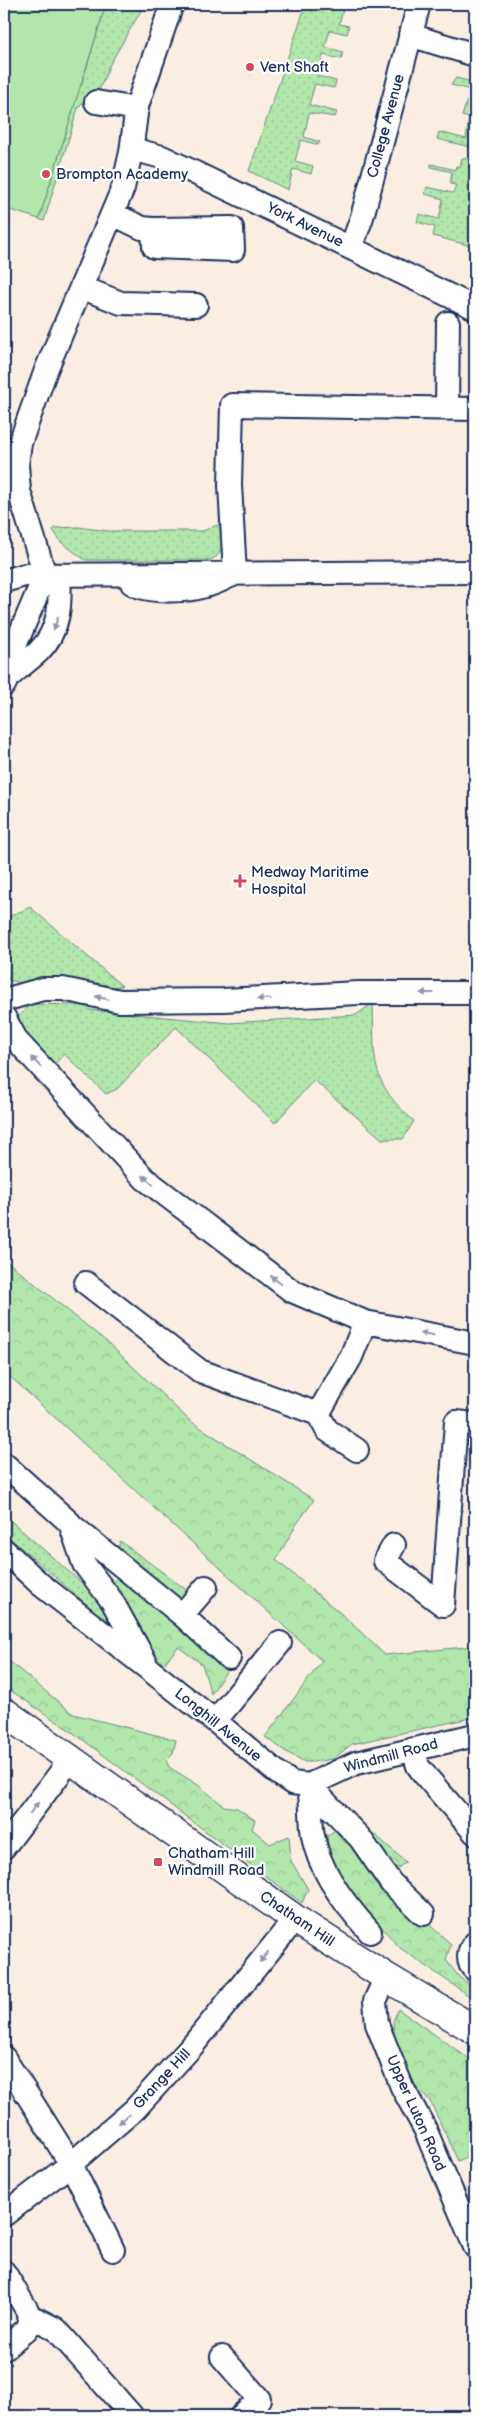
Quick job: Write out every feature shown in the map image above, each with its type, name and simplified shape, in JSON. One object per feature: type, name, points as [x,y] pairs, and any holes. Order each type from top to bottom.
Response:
[{"type":"main road","name":"Chatham Hill","points":[[4,1712],[295,1919],[386,1977],[475,2030]]},
{"type":"street","points":[[6,682],[41,650],[58,624],[52,575],[36,540],[21,498],[18,454],[34,399],[83,288],[124,183],[132,149],[136,109],[172,4]]},
{"type":"street","name":"College Avenue","points":[[351,248],[362,217],[419,4]]},
{"type":"street","points":[[410,35],[475,55]]},
{"type":"street","points":[[96,102],[136,109]]},
{"type":"street","name":"York Avenue","points":[[132,149],[162,157],[475,308]]},
{"type":"street","points":[[113,214],[136,225],[153,229]]},
{"type":"street","points":[[83,288],[121,303],[196,305]]},
{"type":"street","points":[[447,408],[448,323]]},
{"type":"street","points":[[234,574],[230,485],[232,405],[475,409]]},
{"type":"street","points":[[4,582],[21,575],[475,572]]},
{"type":"street","points":[[6,682],[9,660],[52,575]]},
{"type":"street","points":[[4,1000],[43,989],[63,989],[120,1001],[233,1000],[358,994],[475,993]]},
{"type":"street","points":[[4,1017],[17,1041],[145,1179],[292,1291],[365,1322],[475,1344]]},
{"type":"street","points":[[86,1283],[200,1371],[318,1414],[327,1430],[357,1450]]},
{"type":"street","points":[[318,1414],[351,1357],[365,1322]]},
{"type":"street","points":[[394,1545],[385,1561],[443,1605],[456,1422],[475,1424]]},
{"type":"street","points":[[4,1464],[70,1523],[182,1615],[229,1658]]},
{"type":"street","points":[[70,1523],[84,1564],[112,1601],[151,1671]]},
{"type":"street","name":"Longhill Avenue","points":[[4,1550],[40,1584],[289,1781],[300,1785],[309,1785]]},
{"type":"street","points":[[182,1615],[206,1587]]},
{"type":"street","points":[[215,1721],[280,1643]]},
{"type":"street","name":"Windmill Road","points":[[309,1785],[351,1765],[475,1736]]},
{"type":"street","points":[[413,1749],[418,1766],[475,1833]]},
{"type":"street","points":[[4,1846],[71,1759]]},
{"type":"street","points":[[309,1785],[360,1838],[391,1883],[423,1914]]},
{"type":"street","points":[[309,1785],[312,1804],[312,1831],[317,1853],[334,1884],[370,1932]]},
{"type":"street","name":"Grange Hill","points":[[4,2215],[71,2164],[136,2109],[193,2045],[295,1919]]},
{"type":"street","points":[[475,1943],[470,1950],[469,1957],[471,1966],[475,1970]]},
{"type":"street","name":"Upper Luton Road","points":[[386,1977],[375,2001],[377,2024],[402,2087],[425,2129],[475,2247]]},
{"type":"street","points":[[4,2058],[71,2164],[113,2250]]},
{"type":"street","points":[[4,2272],[30,2316],[56,2329],[132,2416]]},
{"type":"street","points":[[4,2349],[29,2326],[30,2316]]},
{"type":"street","points":[[222,2357],[259,2399],[241,2416]]},
{"type":"green space","points":[[4,4],[106,4],[39,219],[4,208]]},
{"type":"green space","points":[[106,4],[145,4],[110,64],[97,95],[86,98],[78,108],[44,221],[39,219],[73,110],[4,82],[81,86]]},
{"type":"green space","points":[[306,4],[356,4],[354,9],[344,6],[339,24],[349,26],[347,34],[330,30],[325,47],[343,52],[341,59],[323,55],[317,76],[336,81],[334,88],[315,84],[309,105],[337,112],[335,117],[309,113],[304,137],[320,142],[318,145],[301,140],[295,161],[313,166],[311,174],[293,169],[288,190],[249,171]]},
{"type":"green space","points":[[475,71],[475,148],[437,139],[439,132],[466,139],[469,118],[462,116],[467,101],[472,102],[473,96],[469,95],[470,90],[451,85],[456,78],[472,82]]},
{"type":"green space","points":[[475,149],[475,247],[433,236],[435,227],[417,222],[419,214],[439,219],[443,199],[425,194],[427,187],[453,193],[456,185],[450,184],[452,172],[431,167],[431,164],[455,170],[456,166],[460,167],[462,158],[472,160]]},
{"type":"green space","points":[[222,523],[221,550],[215,558],[210,560],[85,560],[61,542],[53,530],[54,528],[78,527],[108,531],[203,531]]},
{"type":"green space","points":[[30,907],[122,986],[96,988],[21,983],[9,980],[4,969],[4,960],[10,956],[10,916]]},
{"type":"green space","points":[[373,1003],[375,1054],[381,1081],[388,1094],[414,1121],[403,1139],[382,1139],[314,1080],[275,1123],[176,1027],[117,1089],[106,1094],[64,1054],[50,1069],[17,1041],[18,1017],[29,1004],[82,1005],[90,1010],[229,1023],[356,1015]]},
{"type":"green space","points":[[4,1259],[107,1342],[190,1421],[314,1500],[296,1525],[276,1560],[345,1617],[385,1655],[475,1646],[475,1717],[352,1744],[333,1759],[313,1762],[305,1762],[265,1737],[322,1661],[4,1371]]},
{"type":"green space","points":[[4,1515],[107,1605],[128,1640],[4,1533]]},
{"type":"green space","points":[[120,1541],[188,1591],[182,1600],[176,1602],[118,1549]]},
{"type":"green space","points":[[122,1573],[230,1666],[211,1694],[202,1664],[178,1647],[163,1665],[112,1583]]},
{"type":"green space","points":[[4,1657],[73,1714],[176,1740],[173,1753],[166,1760],[169,1767],[198,1785],[224,1806],[237,1808],[255,1820],[252,1829],[270,1844],[289,1836],[291,1861],[308,1889],[302,1903],[75,1734],[4,1686]]},
{"type":"green space","points":[[335,1830],[346,1843],[372,1832],[406,1862],[380,1881],[451,1944],[446,1960],[460,1978],[475,1988],[475,2000],[400,1948],[368,1912],[341,1877],[329,1849],[327,1836]]},
{"type":"green space","points":[[398,2009],[475,2063],[475,2153],[458,2161],[430,2101],[412,2084],[395,2043],[393,2021]]},
{"type":"place","name":"Vent Shaft","points":[[250,67]]},
{"type":"place","name":"Brompton Academy","points":[[46,174]]},
{"type":"place","name":"Medway Maritime Hospital","points":[[240,881]]},
{"type":"place","name":"Chatham Hill Windmill Road","points":[[158,1862]]}]
